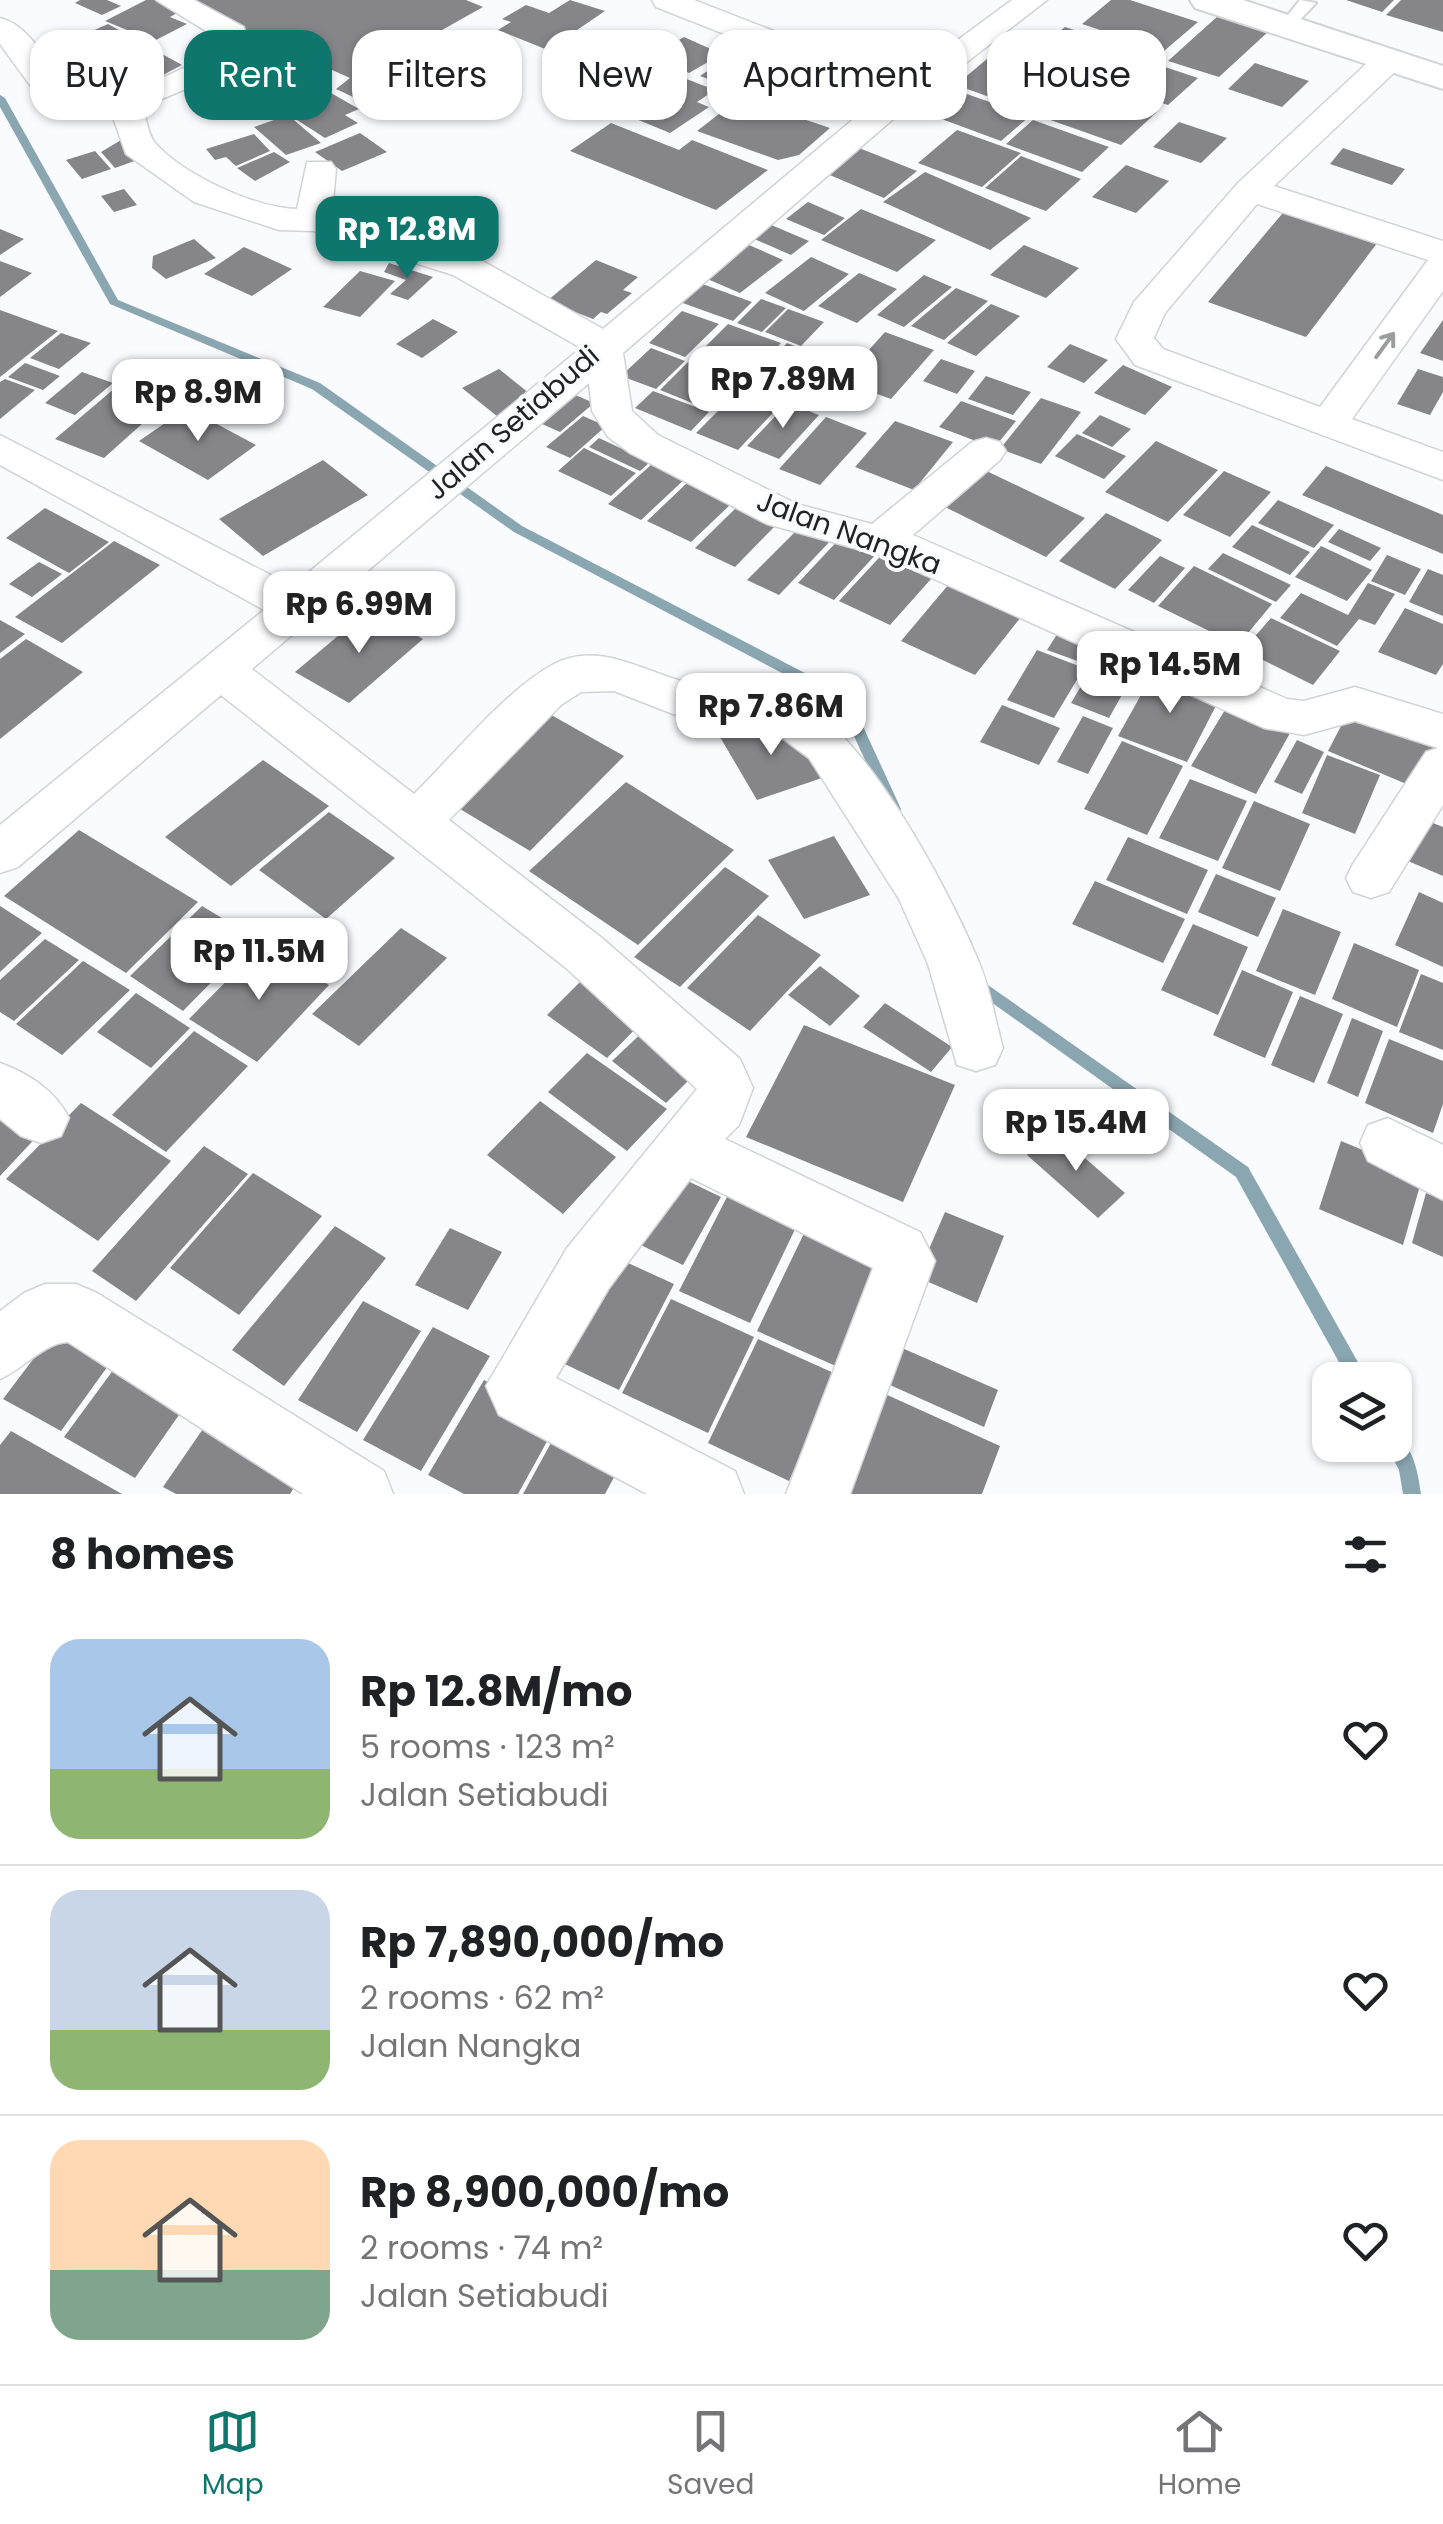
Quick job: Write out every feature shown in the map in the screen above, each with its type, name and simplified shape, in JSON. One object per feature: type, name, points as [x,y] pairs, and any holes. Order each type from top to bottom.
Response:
[{"type":"street","points":[[171,0],[226,30]]},
{"type":"street","points":[[668,0],[744,30]]},
{"type":"street","name":"Jalan Setiabudi","points":[[967,48],[1032,0]]},
{"type":"street","points":[[1208,0],[1297,13],[1388,62],[1443,78]]},
{"type":"street","points":[[0,27],[30,60]]},
{"type":"street","points":[[1388,62],[1250,190],[1147,310],[1135,340],[1150,356],[1443,468]]},
{"type":"street","points":[[130,120],[138,147],[206,195],[267,216],[317,220],[466,266],[603,345]]},
{"type":"street","name":"Jalan Setiabudi","points":[[0,853],[292,606],[508,431],[603,345],[874,120]]},
{"type":"street","points":[[317,220],[314,214],[319,176]]},
{"type":"street","points":[[1250,190],[1443,253]]},
{"type":"street","points":[[1328,424],[1443,265]]},
{"type":"street","name":"Jalan Nangka","points":[[603,345],[612,411],[622,428],[644,444],[782,514],[880,540],[1281,716],[1304,718],[1350,703],[1443,732]]},
{"type":"street","points":[[0,448],[292,606]]},
{"type":"street","points":[[880,540],[986,451]]},
{"type":"street","points":[[220,668],[584,953],[712,1064],[725,1088],[724,1097],[588,1268],[517,1386],[712,1494]]},
{"type":"street","points":[[415,824],[545,693],[572,676],[619,674],[673,697],[782,713],[826,745],[920,890],[954,964],[976,1048]]},
{"type":"street","points":[[1371,878],[1443,765]]},
{"type":"street","points":[[1388,1144],[1443,1174]]},
{"type":"street","points":[[682,1146],[899,1251],[906,1261],[818,1494]]},
{"type":"street","points":[[0,1349],[45,1314],[76,1313],[361,1494]]},
{"type":"building","points":[[107,0],[121,6],[102,15],[75,3]]},
{"type":"building","points":[[146,0],[163,0],[184,9],[170,17],[187,24],[164,36],[164,30],[127,30],[105,21]]},
{"type":"building","points":[[176,0],[466,0],[483,7],[442,30],[352,30],[352,96],[336,89],[350,78],[332,70],[332,30],[243,30]]},
{"type":"building","points":[[570,0],[605,11],[577,30],[542,30],[542,48],[522,40],[522,30],[498,30],[511,22],[502,19],[526,5],[549,13]]},
{"type":"building","points":[[1111,0],[1130,0],[1198,22],[1166,49],[1166,30],[1100,30],[1082,24]]},
{"type":"building","points":[[1346,0],[1394,0],[1382,12]]},
{"type":"building","points":[[1401,0],[1443,0],[1443,32],[1386,15]]},
{"type":"building","points":[[1219,15],[1269,31],[1219,77],[1168,61]]},
{"type":"building","points":[[108,24],[119,30],[94,30]]},
{"type":"building","points":[[687,38],[707,47],[707,63],[689,73]]},
{"type":"building","points":[[164,55],[182,65],[164,74]]},
{"type":"building","points":[[987,59],[987,96],[967,89],[967,76]]},
{"type":"building","points":[[1255,63],[1309,81],[1282,107],[1228,89]]},
{"type":"building","points":[[1166,67],[1198,78],[1168,105]]},
{"type":"building","points":[[687,79],[707,87],[707,95],[697,102],[707,108],[670,133],[638,120],[687,120]]},
{"type":"building","points":[[332,94],[352,105],[352,112],[345,115],[358,123],[325,138],[297,120],[332,120]]},
{"type":"building","points":[[967,94],[987,101],[987,120],[1025,120],[1001,141],[944,120],[967,120]]},
{"type":"building","points":[[274,120],[294,120],[321,143],[286,155],[254,127]]},
{"type":"building","points":[[711,120],[806,120],[830,128],[799,155],[778,160],[697,131]]},
{"type":"building","points":[[1033,120],[1109,147],[1082,172],[1006,144]]},
{"type":"building","points":[[1050,120],[1148,120],[1121,145]]},
{"type":"building","points":[[1179,122],[1227,138],[1201,163],[1153,147]]},
{"type":"building","points":[[611,123],[679,150],[692,140],[768,170],[716,210],[570,151]]},
{"type":"building","points":[[957,130],[1021,153],[982,187],[918,163]]},
{"type":"building","points":[[360,133],[387,152],[342,171],[315,152]]},
{"type":"building","points":[[254,134],[270,151],[236,166],[226,157],[215,160],[206,149]]},
{"type":"building","points":[[121,140],[140,159],[115,168],[101,152]]},
{"type":"building","points":[[859,148],[917,171],[884,198],[825,173]]},
{"type":"building","points":[[1343,148],[1405,169],[1392,185],[1330,164]]},
{"type":"building","points":[[95,151],[111,169],[82,179],[66,160]]},
{"type":"building","points":[[274,152],[290,162],[255,181],[237,168]]},
{"type":"building","points":[[1021,156],[1081,179],[1046,211],[985,188]]},
{"type":"building","points":[[1126,165],[1169,181],[1136,213],[1092,197]]},
{"type":"building","points":[[925,172],[1031,218],[990,250],[883,202]]},
{"type":"building","points":[[124,189],[137,205],[114,212],[101,196]]},
{"type":"building","points":[[808,202],[845,218],[824,235],[786,219]]},
{"type":"building","points":[[1287,208],[1381,238],[1306,337],[1208,302]]},
{"type":"building","points":[[861,209],[936,240],[897,272],[821,240]]},
{"type":"building","points":[[769,224],[809,241],[791,255],[752,238]]},
{"type":"building","points":[[0,229],[24,239],[0,255]]},
{"type":"building","points":[[194,239],[216,258],[166,279],[152,268],[153,256]]},
{"type":"building","points":[[749,245],[783,260],[740,293],[705,278]]},
{"type":"building","points":[[1024,245],[1079,268],[1046,298],[990,275]]},
{"type":"building","points":[[244,247],[292,269],[252,296],[204,274]]},
{"type":"building","points":[[811,257],[849,274],[804,311],[765,293]]},
{"type":"building","points":[[596,260],[638,277],[623,290],[632,293],[607,314],[601,312],[593,319],[547,301]]},
{"type":"building","points":[[0,261],[32,273],[0,297]]},
{"type":"building","points":[[389,263],[433,277],[408,300],[390,294],[406,280],[384,272]]},
{"type":"building","points":[[360,271],[395,281],[360,317],[323,307]]},
{"type":"building","points":[[859,273],[897,289],[857,323],[818,306]]},
{"type":"building","points":[[924,275],[952,287],[904,327],[877,315]]},
{"type":"building","points":[[697,282],[752,302],[733,321],[677,301]]},
{"type":"building","points":[[956,288],[988,301],[944,340],[911,326]]},
{"type":"building","points":[[761,299],[786,308],[762,332],[737,323]]},
{"type":"building","points":[[991,304],[1020,316],[976,356],[947,343]]},
{"type":"building","points":[[788,309],[824,322],[801,346],[765,332]]},
{"type":"building","points":[[0,310],[58,331],[0,377]]},
{"type":"building","points":[[682,311],[719,324],[685,357],[649,343]]},
{"type":"building","points":[[433,319],[458,332],[422,358],[396,344]]},
{"type":"building","points":[[1443,320],[1443,361],[1420,353]]},
{"type":"building","points":[[728,324],[781,343],[746,379],[693,359]]},
{"type":"building","points":[[885,332],[934,350],[891,399],[841,381]]},
{"type":"building","points":[[61,333],[91,343],[59,369],[30,358]]},
{"type":"building","points":[[787,343],[823,357],[787,395],[751,381]]},
{"type":"building","points":[[1070,344],[1108,360],[1084,383],[1047,367]]},
{"type":"building","points":[[651,348],[685,361],[656,389],[621,376]]},
{"type":"building","points":[[941,359],[975,371],[957,394],[923,381]]},
{"type":"building","points":[[688,362],[741,382],[712,411],[660,390]]},
{"type":"building","points":[[25,363],[60,376],[43,390],[8,377]]},
{"type":"building","points":[[1123,365],[1172,387],[1145,415],[1094,393]]},
{"type":"building","points":[[499,369],[535,398],[498,417],[462,388]]},
{"type":"building","points":[[1418,369],[1443,377],[1443,392],[1430,415],[1397,404]]},
{"type":"building","points":[[82,372],[113,383],[75,415],[45,403]]},
{"type":"building","points":[[986,376],[1031,392],[1013,415],[968,399]]},
{"type":"building","points":[[5,379],[35,390],[0,419],[0,382]]},
{"type":"building","points":[[743,386],[784,401],[738,450],[696,433]]},
{"type":"building","points":[[115,388],[162,406],[104,458],[55,439]]},
{"type":"building","points":[[566,391],[594,403],[560,432],[531,419]]},
{"type":"building","points":[[653,391],[709,412],[691,431],[635,408]]},
{"type":"building","points":[[1041,398],[1081,412],[1041,464],[1000,449]]},
{"type":"building","points":[[961,401],[1016,421],[994,448],[939,427]]},
{"type":"building","points":[[788,403],[819,415],[779,459],[747,446]]},
{"type":"building","points":[[187,408],[256,445],[208,480],[139,441]]},
{"type":"building","points":[[1100,415],[1131,429],[1112,447],[1082,433]]},
{"type":"building","points":[[583,416],[606,426],[570,458],[546,447]]},
{"type":"building","points":[[826,417],[867,433],[820,485],[779,469]]},
{"type":"building","points":[[895,421],[953,442],[914,490],[855,467]]},
{"type":"building","points":[[1077,434],[1126,456],[1104,479],[1055,456]]},
{"type":"building","points":[[599,438],[650,462],[640,471],[589,447]]},
{"type":"building","points":[[1156,441],[1218,470],[1168,522],[1105,492]]},
{"type":"building","points":[[584,448],[636,473],[611,496],[558,471]]},
{"type":"building","points":[[323,460],[368,495],[263,556],[219,519]]},
{"type":"building","points":[[653,463],[686,478],[641,520],[608,504]]},
{"type":"building","points":[[1326,466],[1443,515],[1443,554],[1302,495]]},
{"type":"building","points":[[978,467],[1085,518],[1046,557],[939,504]]},
{"type":"building","points":[[1224,471],[1271,492],[1230,537],[1183,515]]},
{"type":"building","points":[[687,483],[731,504],[691,542],[647,521]]},
{"type":"building","points":[[1278,500],[1334,525],[1314,548],[1258,523]]},
{"type":"building","points":[[738,506],[777,524],[735,567],[695,548]]},
{"type":"building","points":[[45,508],[109,542],[69,573],[6,538]]},
{"type":"building","points":[[1106,513],[1162,540],[1115,589],[1059,561]]},
{"type":"building","points":[[804,523],[835,536],[779,595],[747,580]]},
{"type":"building","points":[[1252,525],[1310,552],[1290,575],[1232,547]]},
{"type":"building","points":[[1339,529],[1381,548],[1370,561],[1328,542]]},
{"type":"building","points":[[843,535],[879,551],[834,600],[798,583]]},
{"type":"building","points":[[114,541],[160,565],[62,643],[15,617]]},
{"type":"building","points":[[1321,546],[1372,570],[1347,601],[1295,577]]},
{"type":"building","points":[[889,547],[939,570],[890,625],[839,601]]},
{"type":"building","points":[[1223,553],[1291,585],[1276,602],[1208,569]]},
{"type":"building","points":[[1387,555],[1421,569],[1405,595],[1371,581]]},
{"type":"building","points":[[1160,556],[1185,568],[1154,603],[1128,590]]},
{"type":"building","points":[[39,562],[62,574],[32,597],[9,584]]},
{"type":"building","points":[[1194,566],[1272,604],[1238,645],[1158,606]]},
{"type":"building","points":[[1428,569],[1443,575],[1443,616],[1409,602]]},
{"type":"building","points":[[1368,583],[1395,594],[1375,625],[1359,619],[1337,646],[1280,618],[1301,593],[1348,615]]},
{"type":"building","points":[[949,584],[1021,617],[975,675],[901,641]]},
{"type":"building","points":[[1405,608],[1443,624],[1443,664],[1436,675],[1378,652]]},
{"type":"building","points":[[370,609],[423,639],[349,703],[295,672]]},
{"type":"building","points":[[1271,618],[1340,651],[1313,685],[1243,650]]},
{"type":"building","points":[[0,620],[25,634],[0,653]]},
{"type":"building","points":[[1061,628],[1096,641],[1083,663],[1047,650]]},
{"type":"building","points":[[26,639],[83,672],[0,739],[0,659]]},
{"type":"building","points":[[1037,650],[1084,668],[1054,718],[1007,700]]},
{"type":"building","points":[[1096,661],[1133,675],[1109,718],[1071,703]]},
{"type":"building","points":[[1155,670],[1222,694],[1187,762],[1118,736]]},
{"type":"building","points":[[1231,700],[1294,726],[1256,794],[1191,766]]},
{"type":"building","points":[[1002,705],[1060,728],[1039,765],[980,742]]},
{"type":"building","points":[[1352,705],[1439,740],[1416,788],[1328,751]]},
{"type":"building","points":[[546,712],[624,756],[530,851],[450,803]]},
{"type":"building","points":[[1083,716],[1113,728],[1088,774],[1057,762]]},
{"type":"building","points":[[784,717],[822,778],[757,800],[720,737]]},
{"type":"building","points":[[1297,740],[1324,752],[1302,794],[1274,782]]},
{"type":"building","points":[[1122,741],[1183,766],[1147,835],[1084,809]]},
{"type":"building","points":[[1327,755],[1380,775],[1355,834],[1302,813]]},
{"type":"building","points":[[263,760],[329,806],[231,886],[165,837]]},
{"type":"building","points":[[1190,779],[1247,801],[1218,861],[1159,838]]},
{"type":"building","points":[[626,782],[734,850],[638,945],[529,871]]},
{"type":"building","points":[[1254,801],[1310,824],[1280,891],[1222,868]]},
{"type":"building","points":[[329,812],[395,858],[326,919],[259,870]]},
{"type":"building","points":[[1428,821],[1443,827],[1443,876],[1408,861]]},
{"type":"building","points":[[79,830],[198,902],[126,973],[4,896]]},
{"type":"building","points":[[834,836],[870,895],[804,919],[768,860]]},
{"type":"building","points":[[1128,837],[1208,870],[1187,914],[1106,880]]},
{"type":"building","points":[[725,867],[769,896],[680,987],[634,957]]},
{"type":"building","points":[[1216,874],[1276,898],[1258,937],[1198,912]]},
{"type":"building","points":[[1095,881],[1185,919],[1163,963],[1072,924]]},
{"type":"building","points":[[1419,892],[1443,903],[1443,967],[1395,945]]},
{"type":"building","points":[[0,906],[42,933],[0,972]]},
{"type":"building","points":[[202,906],[255,938],[183,1011],[130,976]]},
{"type":"building","points":[[1283,909],[1341,932],[1315,995],[1256,971]]},
{"type":"building","points":[[758,915],[821,955],[750,1031],[687,988]]},
{"type":"building","points":[[1193,924],[1248,947],[1218,1015],[1161,990]]},
{"type":"building","points":[[401,928],[447,958],[359,1046],[312,1014]]},
{"type":"building","points":[[45,939],[79,960],[14,1021],[0,1012],[0,980]]},
{"type":"building","points":[[1354,943],[1419,970],[1397,1027],[1332,999]]},
{"type":"building","points":[[262,945],[329,985],[257,1062],[189,1019]]},
{"type":"building","points":[[83,961],[130,990],[62,1055],[16,1024]]},
{"type":"building","points":[[820,966],[860,996],[830,1026],[788,995]]},
{"type":"building","points":[[1242,970],[1293,992],[1265,1058],[1213,1035]]},
{"type":"building","points":[[1421,974],[1443,983],[1443,1050],[1399,1032]]},
{"type":"building","points":[[585,977],[645,1019],[607,1058],[547,1015]]},
{"type":"building","points":[[136,993],[190,1028],[151,1068],[97,1032]]},
{"type":"building","points":[[1300,996],[1343,1014],[1314,1083],[1271,1065]]},
{"type":"building","points":[[885,1003],[952,1047],[931,1072],[863,1027]]},
{"type":"building","points":[[1352,1018],[1383,1031],[1358,1097],[1327,1083]]},
{"type":"building","points":[[804,1025],[955,1085],[903,1202],[746,1137]]},
{"type":"building","points":[[647,1028],[701,1068],[666,1103],[612,1061]]},
{"type":"building","points":[[194,1031],[248,1066],[166,1152],[112,1115]]},
{"type":"building","points":[[1389,1039],[1443,1061],[1443,1104],[1433,1133],[1365,1103]]},
{"type":"building","points":[[587,1053],[667,1109],[627,1151],[548,1092]]},
{"type":"building","points":[[540,1101],[616,1157],[563,1214],[487,1155]]},
{"type":"building","points":[[0,1102],[43,1130],[0,1176]]},
{"type":"building","points":[[81,1103],[171,1161],[98,1241],[6,1179]]},
{"type":"building","points":[[1054,1131],[1125,1193],[1098,1218],[1027,1155]]},
{"type":"building","points":[[1341,1141],[1423,1175],[1403,1245],[1319,1209]]},
{"type":"building","points":[[204,1146],[248,1174],[136,1301],[92,1271]]},
{"type":"building","points":[[667,1171],[721,1197],[683,1265],[628,1239]]},
{"type":"building","points":[[253,1173],[322,1216],[239,1315],[170,1268]]},
{"type":"building","points":[[730,1191],[799,1221],[750,1323],[679,1291]]},
{"type":"building","points":[[1426,1193],[1443,1200],[1443,1257],[1412,1243]]},
{"type":"building","points":[[945,1212],[1004,1236],[977,1303],[917,1277]]},
{"type":"building","points":[[810,1221],[887,1254],[838,1367],[757,1331]]},
{"type":"building","points":[[335,1226],[386,1258],[284,1386],[232,1350]]},
{"type":"building","points":[[450,1228],[502,1252],[468,1310],[415,1285]]},
{"type":"building","points":[[604,1252],[674,1284],[619,1390],[548,1356]]},
{"type":"building","points":[[671,1299],[754,1337],[708,1433],[622,1393]]},
{"type":"building","points":[[363,1301],[421,1331],[357,1432],[298,1400]]},
{"type":"building","points":[[65,1317],[121,1348],[61,1431],[3,1399]]},
{"type":"building","points":[[433,1327],[490,1356],[421,1471],[363,1440]]},
{"type":"building","points":[[758,1339],[836,1374],[789,1481],[708,1443]]},
{"type":"building","points":[[886,1341],[998,1390],[984,1427],[872,1377]]},
{"type":"building","points":[[125,1354],[195,1392],[135,1478],[64,1437]]},
{"type":"building","points":[[484,1380],[560,1418],[518,1494],[464,1494],[428,1475]]},
{"type":"building","points":[[874,1389],[1000,1446],[982,1494],[829,1494]]},
{"type":"building","points":[[563,1421],[627,1453],[605,1494],[523,1494]]},
{"type":"building","points":[[207,1423],[302,1475],[290,1494],[176,1494],[163,1487]]},
{"type":"building","points":[[11,1431],[122,1494],[0,1494],[0,1445]]},
{"type":"waterway","points":[[0,98],[114,302],[316,386],[518,529],[844,700],[894,809]]},
{"type":"waterway","points":[[975,982],[1242,1172],[1349,1362]]},
{"type":"waterway","points":[[1405,1462],[1412,1494]]}]
